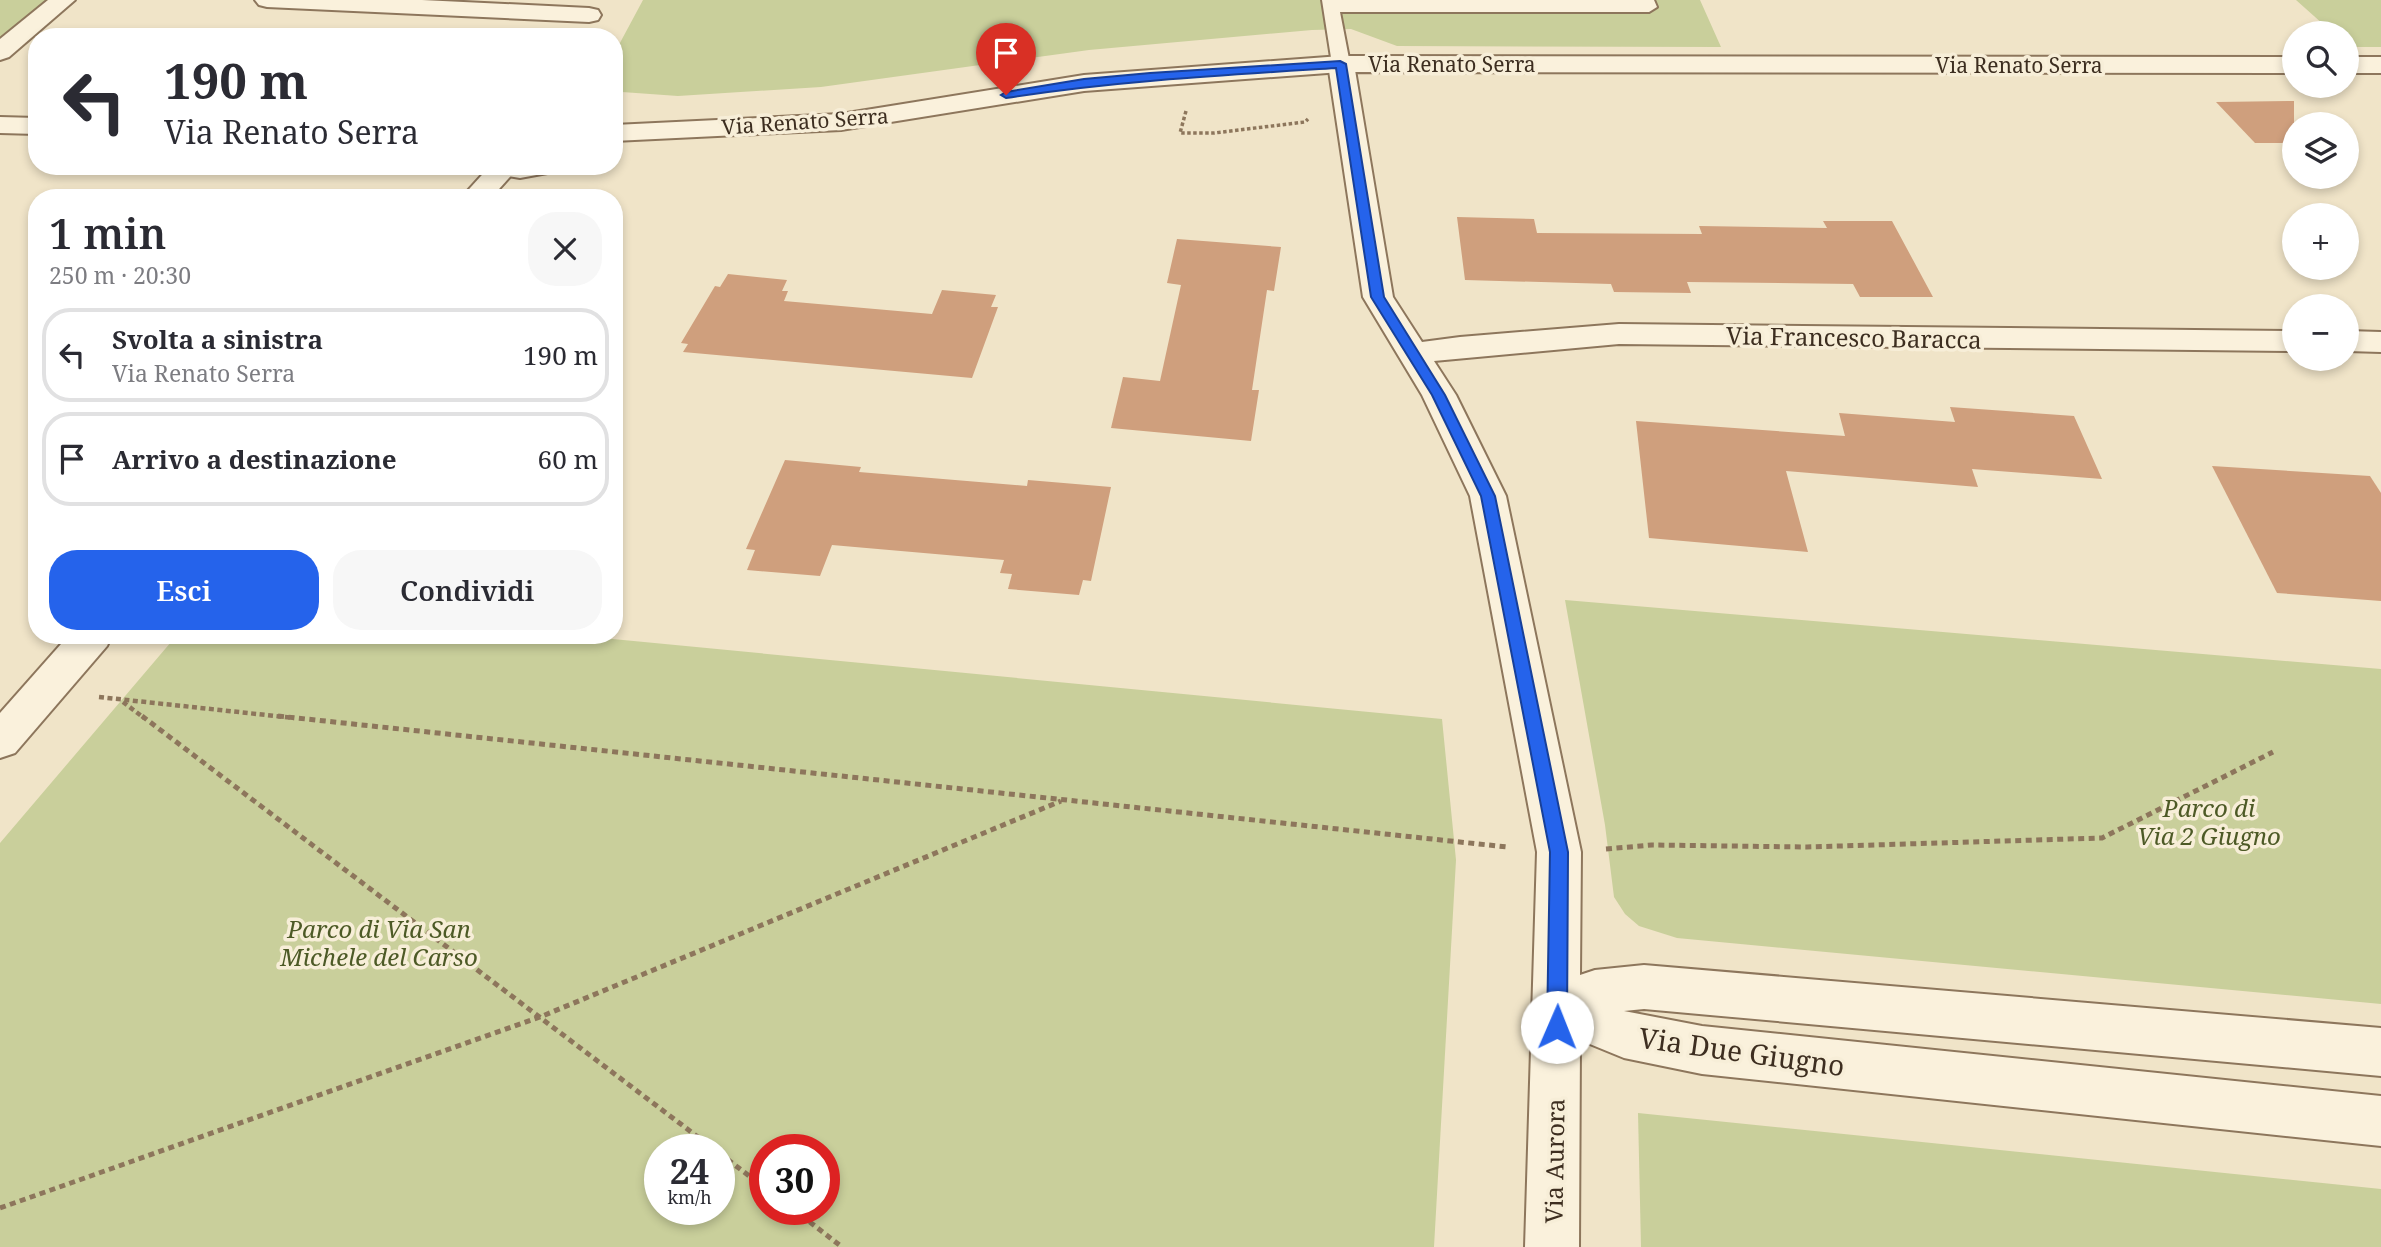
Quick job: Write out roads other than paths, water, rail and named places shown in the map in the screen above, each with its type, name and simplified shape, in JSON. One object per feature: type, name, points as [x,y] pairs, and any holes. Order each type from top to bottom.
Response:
[{"type":"street","points":[[29,28],[63,0]]},
{"type":"street","points":[[267,0],[593,7],[582,28]]},
{"type":"street","points":[[0,52],[28,29]]},
{"type":"street","name":"Via Renato Serra","points":[[623,133],[841,122],[1084,83],[1340,64],[2282,65]]},
{"type":"street","name":"Via Aurora","points":[[1340,64],[1378,297],[1395,328],[1415,354],[1488,496],[1559,852],[1552,1247]]},
{"type":"street","points":[[2359,65],[2381,65]]},
{"type":"street","points":[[0,125],[28,126]]},
{"type":"street","points":[[482,189],[493,175]]},
{"type":"street","name":"Via Francesco Baracca","points":[[1415,354],[1460,347],[1619,334],[2282,341]]},
{"type":"street","points":[[2359,341],[2381,342]]},
{"type":"street","points":[[0,741],[85,644]]},
{"type":"street","name":"Via Due Giugno","points":[[1557,1006],[1595,992],[1644,986],[2381,1052]]},
{"type":"street","name":"Via Due Giugno","points":[[1557,1006],[1624,1035],[1702,1050],[2381,1121]]},
{"type":"lane","points":[[1340,64],[1330,3],[1648,7],[1646,0]]},
{"type":"park label","name":"Parco di Via 2 Giugno","points":[[2209,821]]},
{"type":"park label","name":"Parco di Via San Michele del Carso","points":[[379,942]]}]
